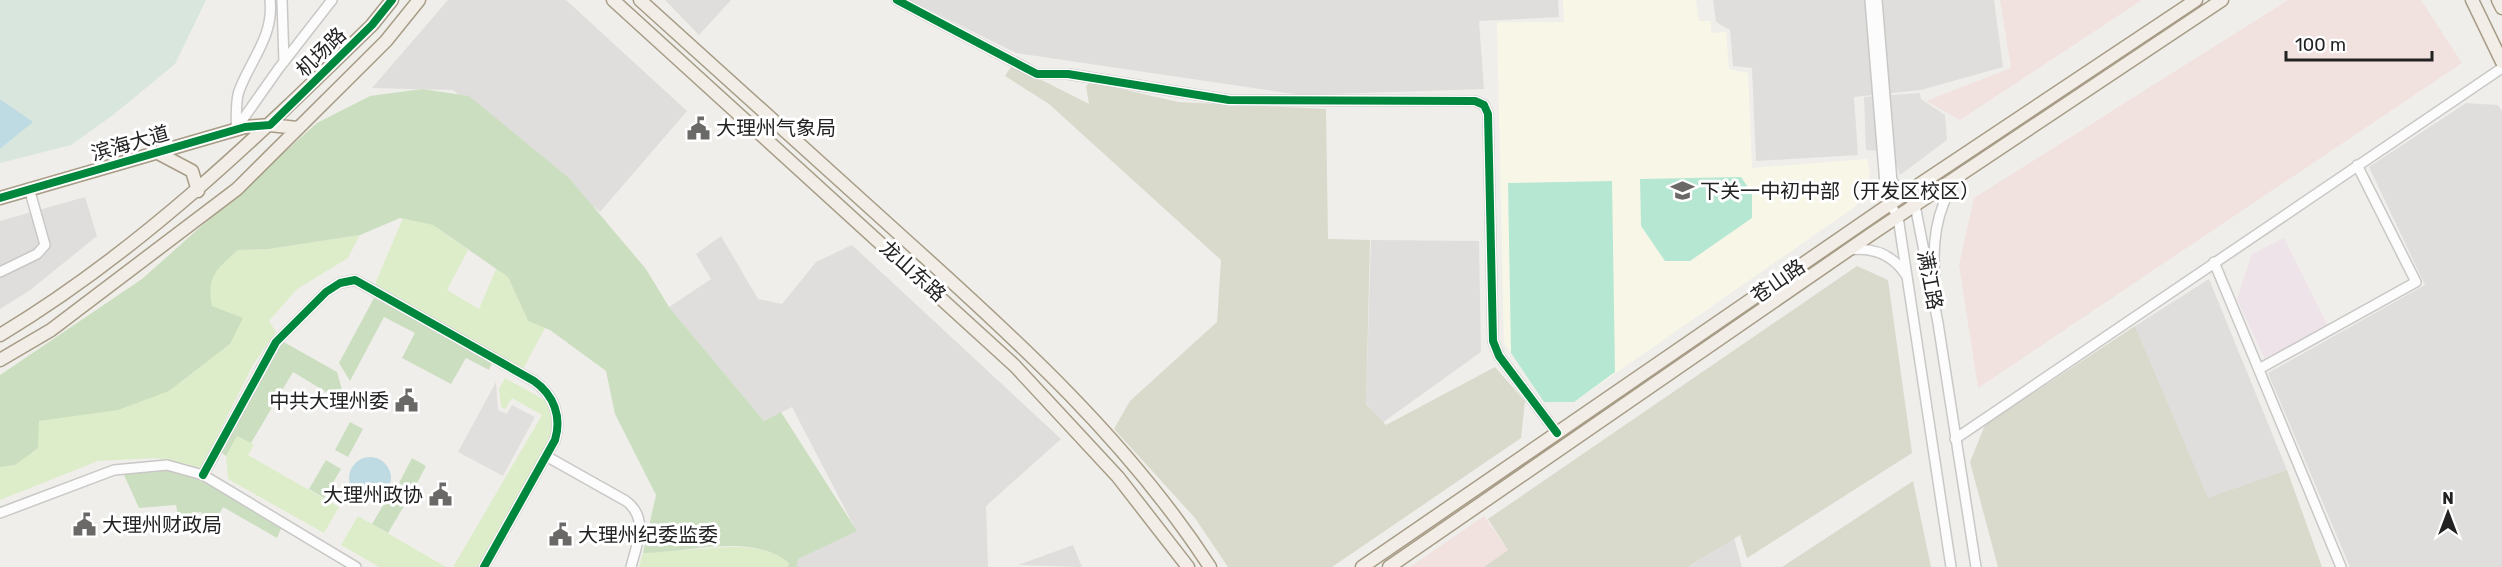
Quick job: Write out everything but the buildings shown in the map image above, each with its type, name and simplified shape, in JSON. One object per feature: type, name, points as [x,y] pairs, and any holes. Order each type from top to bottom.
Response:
[{"type":"main road","name":"机场路","points":[[0,336],[47,306],[157,225],[198,191],[270,125],[372,25],[392,0]]},
{"type":"main road","name":"机场路","points":[[0,360],[51,330],[237,189],[386,41],[419,0]]},
{"type":"main road","name":"龙山东路","points":[[613,0],[1024,374],[1119,477],[1188,567]]},
{"type":"main road","name":"龙山东路","points":[[640,0],[1028,353],[1132,465],[1210,567]]},
{"type":"main road","name":"苍山路","points":[[1362,567],[1906,193],[2196,0]]},
{"type":"main road","name":"苍山路","points":[[1389,567],[1898,216],[2222,0]]},
{"type":"main road","points":[[2472,0],[2502,62]]},
{"type":"main road","points":[[2498,0],[2502,8]]},
{"type":"main road","name":"滨海大道","points":[[0,198],[236,129],[270,125],[297,128]]},
{"type":"main road","points":[[158,153],[192,171],[198,191]]},
{"type":"street","points":[[236,129],[239,93],[267,38],[272,15],[270,0]]},
{"type":"street","points":[[282,0],[284,62]]},
{"type":"street","points":[[236,129],[332,0]]},
{"type":"street","points":[[897,0],[1037,74],[1068,74],[1229,100],[1475,101],[1484,105],[1488,114],[1493,341],[1499,356],[1557,433]]},
{"type":"street","name":"满江路","points":[[1870,0],[1885,184],[1890,204],[1898,216],[1951,567]]},
{"type":"street","name":"满江路","points":[[1877,0],[1892,182],[1906,193],[1915,205],[1938,323],[1976,567]]},
{"type":"street","points":[[1955,439],[2502,68]]},
{"type":"street","points":[[2259,369],[2416,282],[2357,165]]},
{"type":"street","points":[[1938,323],[1934,258],[1936,228],[1943,202],[1960,175]]},
{"type":"street","points":[[0,272],[37,254],[45,245],[29,188]]},
{"type":"street","points":[[1849,250],[1867,249],[1883,254],[1897,263],[1907,276]]},
{"type":"street","points":[[2214,262],[2341,567]]},
{"type":"street","points":[[203,475],[276,342],[320,297],[351,279],[394,301],[541,386],[549,394],[558,419],[555,440],[484,567]]},
{"type":"street","points":[[546,456],[620,497],[637,511],[640,527],[631,567]]},
{"type":"street","points":[[0,513],[122,468],[167,465],[203,475],[356,567]]},
{"type":"shaded area","points":[[0,0],[206,0],[175,64],[113,115],[71,145],[0,163],[0,149],[32,122],[0,99]]},
{"type":"shaded area","points":[[448,0],[566,0],[687,111],[600,212],[453,90],[372,88]]},
{"type":"shaded area","points":[[665,0],[731,0],[699,35]]},
{"type":"shaded area","points":[[909,0],[1558,0],[1559,17],[1479,21],[1484,89],[1301,95],[1016,53]]},
{"type":"shaded area","name":"下关一中初中部（开发区校区）","points":[[1563,0],[1696,0],[1699,21],[1711,21],[1711,33],[1726,32],[1729,69],[1748,73],[1752,168],[1867,159],[1870,175],[1856,206],[1574,402],[1544,402],[1504,343],[1497,22],[1564,22]]},
{"type":"shaded area","points":[[1713,0],[1994,0],[2003,67],[1921,90],[1854,97],[1858,155],[1756,161],[1752,68],[1733,66],[1730,30],[1716,22]]},
{"type":"shaded area","points":[[2000,0],[2142,0],[1960,120],[1926,101],[2011,68]]},
{"type":"shaded area","points":[[2288,0],[2421,0],[2462,63],[1978,388],[1959,265],[1974,198]]},
{"type":"shaded area","points":[[1012,65],[1089,104],[1086,86],[1091,82],[1178,102],[1326,109],[1328,239],[1370,240],[1366,404],[1386,425],[1495,367],[1525,401],[1521,438],[1332,567],[1228,567],[1195,518],[1114,429],[1130,401],[1217,322],[1221,260],[1049,104],[1005,76]]},
{"type":"shaded area","points":[[1920,93],[1921,99],[1945,115],[1947,140],[1900,175],[1892,152],[1866,150],[1864,97]]},
{"type":"shaded area","points":[[2466,103],[2498,105],[2502,111],[2502,567],[2350,567],[2268,373],[2425,285],[2369,167]]},
{"type":"shaded area","points":[[85,197],[97,236],[29,291],[0,309],[0,221]]},
{"type":"shaded area","points":[[721,236],[758,299],[782,304],[816,262],[852,245],[1061,439],[986,506],[988,567],[797,567],[797,559],[856,530],[792,407],[764,421],[669,307],[711,279],[696,254]]},
{"type":"shaded area","points":[[2284,238],[2330,330],[2266,362],[2237,299],[2252,254]]},
{"type":"shaded area","points":[[1371,240],[1479,241],[1481,352],[1382,423],[1366,403]]},
{"type":"shaded area","points":[[1857,266],[1888,280],[1912,453],[1747,558],[1740,535],[1688,567],[1484,567],[1508,550],[1488,519]]},
{"type":"shaded area","points":[[2209,279],[2287,470],[2208,499],[2135,326]]},
{"type":"shaded area","points":[[2135,326],[2208,498],[2287,470],[2322,567],[1998,567],[1970,462],[1985,425]]},
{"type":"shaded area","points":[[496,382],[498,410],[507,414],[512,405],[535,417],[503,476],[458,452]]},
{"type":"shaded area","points":[[1913,481],[1931,567],[1782,567]]},
{"type":"shaded area","points":[[1484,516],[1508,550],[1484,567],[1410,567]]},
{"type":"shaded area","points":[[1734,538],[1742,567],[1689,567]]},
{"type":"shaded area","points":[[1073,545],[1082,567],[1018,565]]},
{"type":"green space","points":[[422,89],[469,96],[569,178],[646,269],[669,307],[764,421],[781,412],[857,531],[798,559],[797,567],[788,567],[789,563],[774,554],[757,548],[738,546],[643,553],[656,495],[615,414],[606,371],[550,330],[528,321],[508,277],[433,225],[400,218],[360,235],[269,249],[238,250],[219,268],[211,287],[212,306],[243,318],[230,344],[169,391],[118,410],[39,421],[38,448],[15,465],[0,467],[0,375],[142,279],[317,123],[370,96]]},
{"type":"green space","points":[[1741,177],[1752,193],[1752,218],[1690,261],[1665,261],[1641,226],[1640,179]]},
{"type":"green space","points":[[1612,181],[1615,372],[1574,402],[1544,402],[1511,353],[1508,183]]},
{"type":"green space","points":[[403,218],[433,225],[468,250],[447,290],[479,309],[496,269],[508,277],[528,321],[545,328],[523,369],[375,284]]},
{"type":"green space","points":[[360,235],[348,258],[297,289],[269,321],[276,332],[253,365],[201,468],[157,458],[98,461],[0,500],[0,467],[15,465],[38,421],[169,391],[230,344],[213,310],[209,290],[215,269],[238,250],[269,249]]},
{"type":"green space","points":[[374,298],[493,361],[489,370],[466,358],[451,384],[402,358],[415,333],[384,317],[350,381],[339,363]]},
{"type":"green space","points":[[282,341],[337,372],[346,404],[293,372],[251,443],[237,436],[226,456],[219,451]]},
{"type":"green space","points":[[505,378],[550,403],[556,429],[478,567],[453,567],[542,415],[512,398],[505,409],[501,407],[499,389]]},
{"type":"green space","points":[[350,422],[363,429],[348,457],[335,450]]},
{"type":"green space","points":[[237,435],[254,445],[248,455],[339,507],[324,533],[228,479],[226,456]]},
{"type":"green space","points":[[412,458],[426,466],[413,491],[399,483]]},
{"type":"green space","points":[[326,460],[341,469],[324,498],[309,489]]},
{"type":"green space","points":[[164,468],[200,480],[282,526],[277,538],[223,507],[214,523],[205,519],[201,512],[178,516],[176,505],[139,508],[124,475]]},
{"type":"green space","points":[[391,492],[407,501],[388,533],[372,524]]},
{"type":"green space","points":[[358,516],[446,567],[379,567],[341,545]]},
{"type":"green space","points":[[728,547],[768,551],[789,563],[788,567],[639,567],[643,553]]},
{"type":"water","points":[[0,99],[33,122],[0,149]]},
{"type":"water","points":[[370,457],[378,458],[385,463],[390,470],[390,486],[385,493],[378,498],[370,499],[362,498],[355,493],[350,486],[349,478],[350,470],[355,463],[362,458]]},
{"type":"cycle path","points":[[0,198],[245,127],[270,125],[372,25],[392,0]]},
{"type":"cycle path","points":[[897,0],[1037,74],[1068,74],[1229,100],[1475,101],[1484,105],[1488,114],[1493,341],[1499,356],[1557,433]]},
{"type":"cycle path","points":[[203,475],[276,342],[326,292],[340,283],[355,280],[534,381],[547,393],[555,407],[557,415],[555,440],[484,567]]},
{"type":"place","name":"大理州气象局","points":[[698,128]]},
{"type":"place","name":"下关一中初中部（开发区校区）","points":[[1682,191]]},
{"type":"place","name":"中共大理州委","points":[[407,401]]},
{"type":"place","name":"大理州政协","points":[[441,495]]},
{"type":"place","name":"大理州财政局","points":[[84,525]]},
{"type":"place","name":"大理州纪委监委","points":[[560,535]]}]
